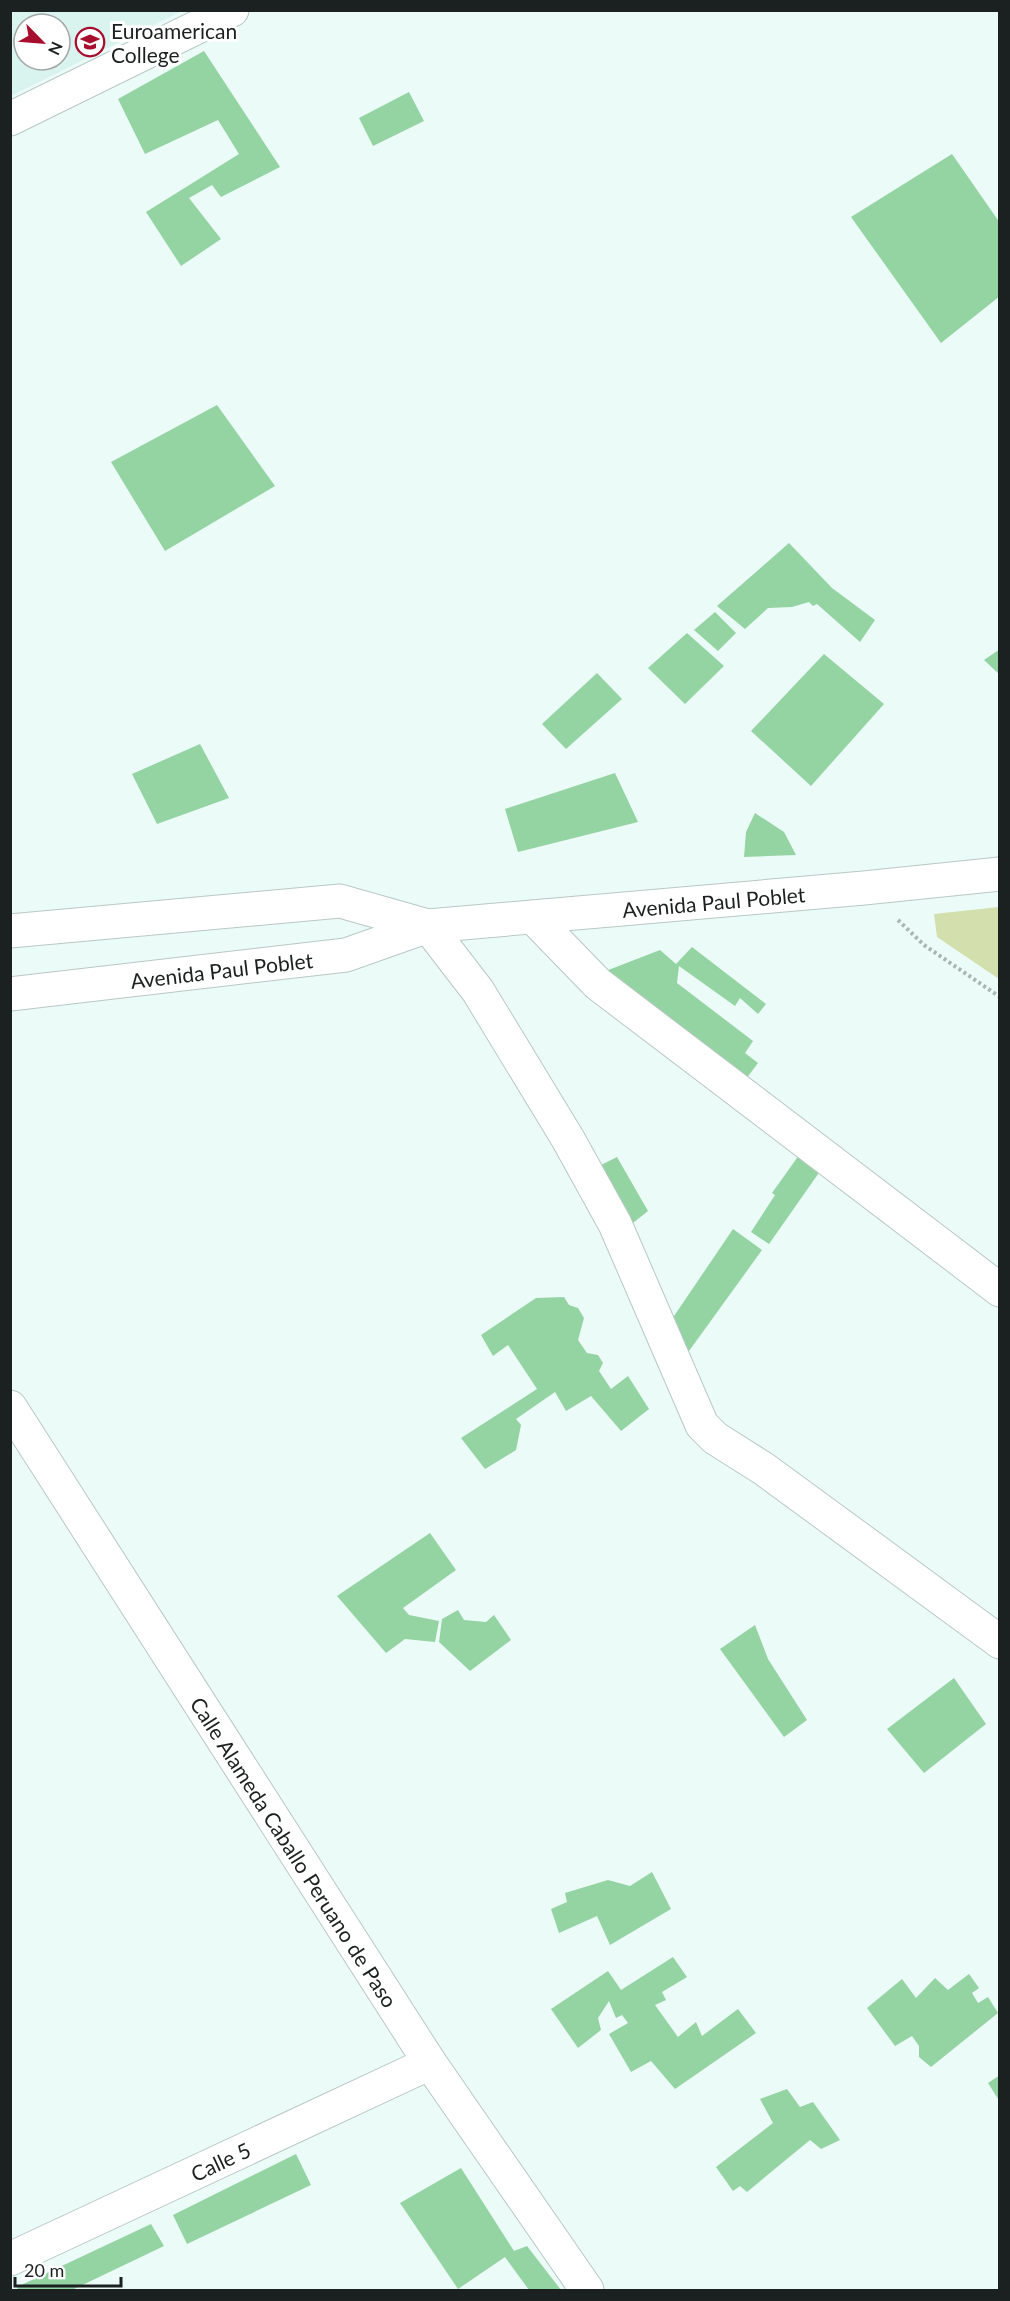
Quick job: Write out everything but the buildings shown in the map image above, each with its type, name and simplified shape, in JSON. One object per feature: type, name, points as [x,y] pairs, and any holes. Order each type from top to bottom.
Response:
[{"type":"street","points":[[10,119],[232,10]]},
{"type":"street","name":"Avenida Paul Poblet","points":[[10,994],[346,955],[428,926],[864,888],[999,873]]},
{"type":"street","name":"Avenida Paul Poblet","points":[[10,932],[340,901],[428,926]]},
{"type":"street","points":[[533,916],[598,984],[999,1290]]},
{"type":"street","points":[[428,926],[478,991],[568,1139],[615,1224],[702,1425],[715,1438],[764,1469],[999,1642]]},
{"type":"street","name":"Calle Alameda Caballo Peruano de Paso","points":[[10,1407],[430,2063],[587,2290]]},
{"type":"street","name":"Calle 5","points":[[10,2259],[430,2063]]},
{"type":"path","points":[[864,888],[924,945],[999,997]]},
{"type":"shaded area","name":"Euroamerican College","points":[[11,10],[182,10],[72,66],[72,12],[12,12],[12,72],[59,72],[11,96]]},
{"type":"green space","points":[[1000,907],[999,979],[937,937],[934,914]]},
{"type":"place","name":"Euroamerican College","points":[[90,42]]}]
